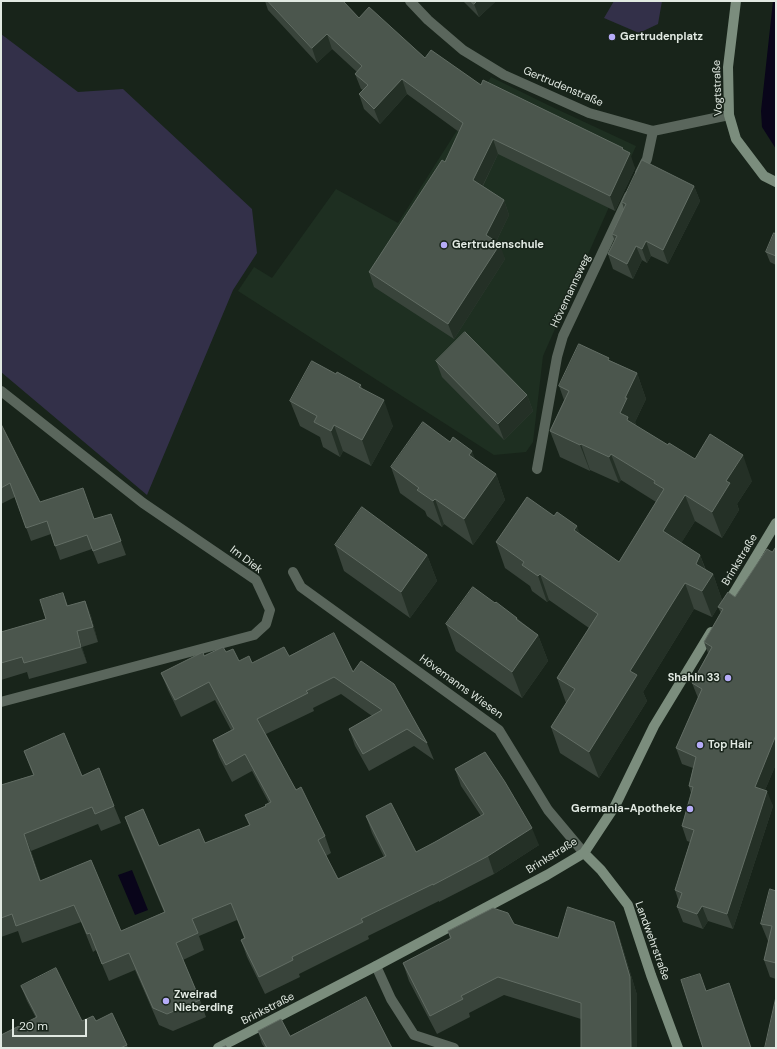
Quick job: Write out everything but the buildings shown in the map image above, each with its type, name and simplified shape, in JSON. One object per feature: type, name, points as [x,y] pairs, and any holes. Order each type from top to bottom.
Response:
[{"type":"street","name":"Gertrudenstraße","points":[[410,1],[428,20],[463,50],[504,75],[589,113],[653,131],[729,115]]},
{"type":"street","name":"Vogtstraße","points":[[736,1],[728,67],[729,115],[736,138],[764,176],[776,182]]},
{"type":"street","name":"Hövemannsweg","points":[[537,469],[557,357],[563,336],[647,159],[653,131]]},
{"type":"street","name":"Im Diek","points":[[1,392],[143,503],[256,580],[270,610],[266,624],[254,635],[1,702]]},
{"type":"street","name":"Brinkstraße","points":[[723,612],[776,523]]},
{"type":"street","name":"Hövemanns Wiesen","points":[[293,572],[301,587],[499,730],[548,810],[584,853]]},
{"type":"street","name":"Brinkstraße","points":[[218,1048],[547,875],[584,853],[615,806],[654,726],[714,626]]},
{"type":"street","name":"Landwehrstraße","points":[[584,853],[601,870],[628,905],[651,975],[678,1048]]},
{"type":"street","points":[[376,966],[391,999],[414,1035],[454,1048]]},
{"type":"shaded area","points":[[614,1],[662,1],[658,24],[639,33],[604,18]]},
{"type":"shaded area","points":[[773,1],[776,1],[776,149],[762,127],[761,111]]},
{"type":"shaded area","points":[[1,34],[78,92],[123,89],[252,209],[257,253],[233,290],[147,495],[1,372]]},
{"type":"shaded area","name":"Gertrudenschule","points":[[491,77],[636,146],[543,356],[533,442],[526,452],[494,455],[238,291],[254,267],[272,278],[336,189],[398,223]]},
{"type":"shaded area","points":[[132,870],[148,910],[135,915],[118,875]]},
{"type":"place","name":"Gertrudenplatz","points":[[612,37]]},
{"type":"place","name":"Gertrudenschule","points":[[444,245]]},
{"type":"place","name":"Shahin 33","points":[[728,678]]},
{"type":"place","name":"Top Hair","points":[[700,745]]},
{"type":"place","name":"Germania-Apotheke","points":[[690,809]]},
{"type":"place","name":"Zweirad Nieberding","points":[[166,1001]]}]
